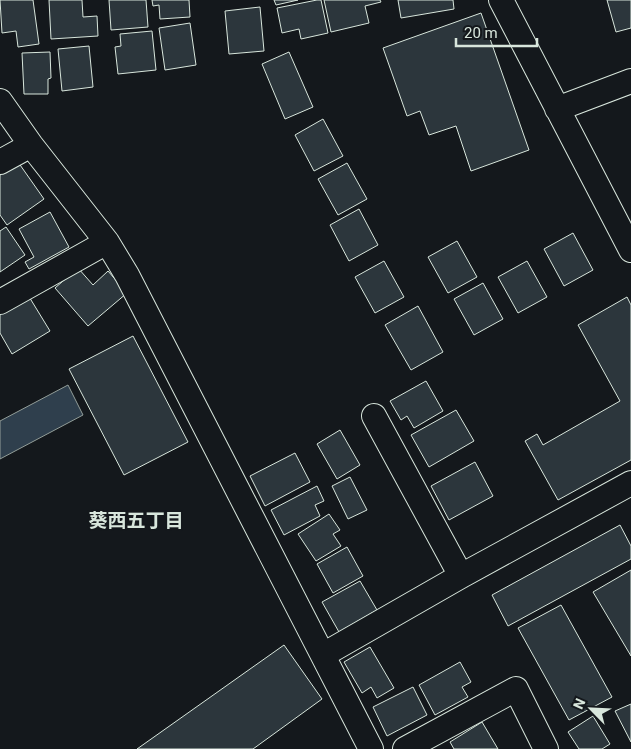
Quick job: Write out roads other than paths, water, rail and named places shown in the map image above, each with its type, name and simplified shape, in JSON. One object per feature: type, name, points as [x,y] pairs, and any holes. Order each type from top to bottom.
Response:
[{"type":"street","points":[[501,0],[631,250]]},
{"type":"street","points":[[557,109],[631,81]]},
{"type":"street","points":[[0,101],[31,145],[107,242],[127,274],[371,749]]},
{"type":"street","points":[[0,162],[31,145]]},
{"type":"street","points":[[0,302],[107,242]]},
{"type":"street","points":[[374,416],[460,576]]},
{"type":"street","points":[[323,655],[460,576],[631,483]]},
{"type":"street","points":[[405,749],[516,689],[546,749]]},
{"type":"water","points":[[68,385],[83,415],[0,459],[0,421]]},
{"type":"district","name":"葵西五丁目","points":[[136,520]]}]
